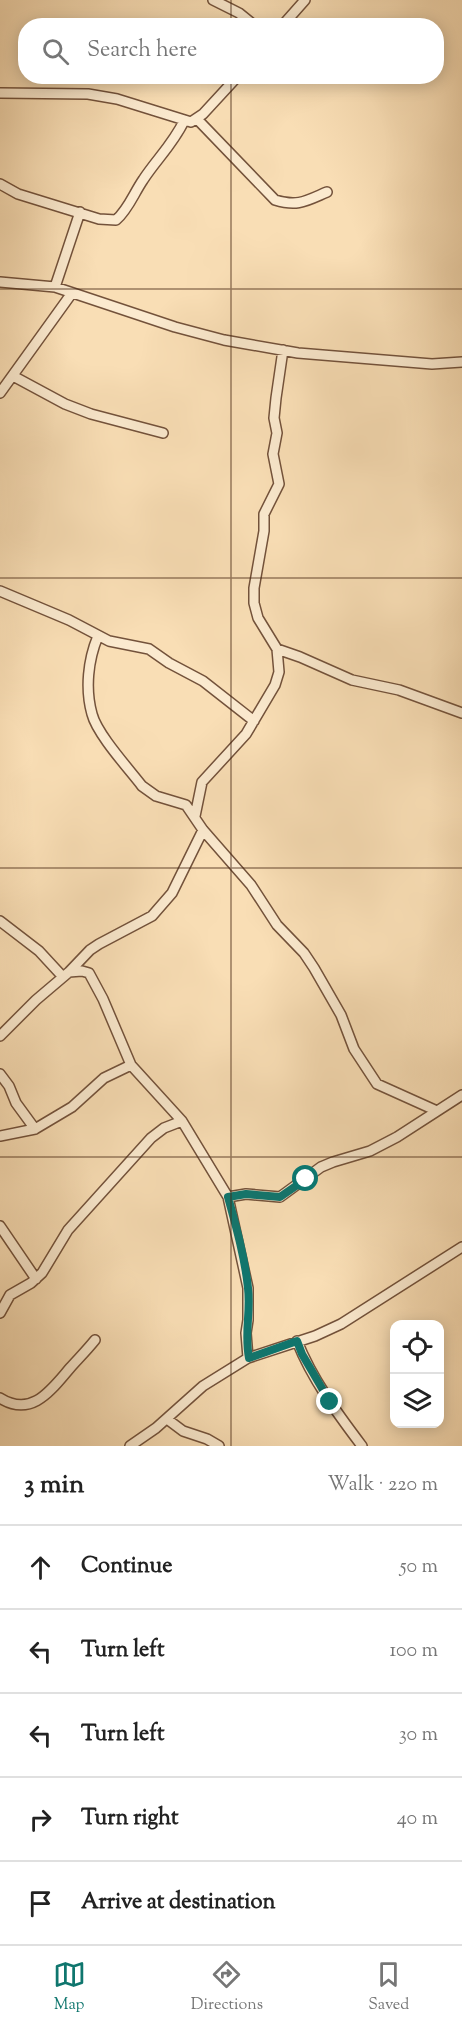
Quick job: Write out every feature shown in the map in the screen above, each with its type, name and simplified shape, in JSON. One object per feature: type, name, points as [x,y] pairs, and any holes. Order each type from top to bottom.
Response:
[{"type":"street","points":[[213,0],[246,18]]},
{"type":"street","points":[[289,18],[305,0]]},
{"type":"street","points":[[0,93],[88,94],[110,98],[184,122],[191,122],[197,119],[230,84]]},
{"type":"street","points":[[197,119],[275,200],[288,204],[300,204],[327,192]]},
{"type":"street","points":[[0,184],[18,194],[80,212],[111,220],[118,218],[147,174],[172,143],[184,122]]},
{"type":"street","points":[[55,287],[80,212]]},
{"type":"street","points":[[0,282],[55,287],[174,327],[224,340],[355,359],[461,365]]},
{"type":"street","points":[[0,393],[72,293]]},
{"type":"street","points":[[195,816],[202,782],[254,721],[279,672],[277,649],[258,618],[254,603],[254,588],[264,531],[264,514],[279,484],[273,454],[277,433],[274,418],[283,350]]},
{"type":"street","points":[[13,376],[65,404],[91,414],[163,433]]},
{"type":"street","points":[[0,591],[69,620],[117,644],[149,649],[169,663],[203,681],[254,721]]},
{"type":"street","points":[[98,636],[92,651],[89,684],[92,714],[100,730],[142,786],[156,796],[186,805],[203,830],[251,885],[277,925],[304,953],[314,968],[341,1015],[354,1049],[377,1084],[437,1111]]},
{"type":"street","points":[[277,649],[351,680],[399,690],[462,713]]},
{"type":"street","points":[[0,1036],[36,1000],[99,944],[152,916],[172,892],[203,830]]},
{"type":"street","points":[[0,921],[66,975]]},
{"type":"street","points":[[66,975],[82,971],[89,973],[107,1008],[131,1065],[182,1121],[228,1197],[248,1288],[246,1333],[249,1358]]},
{"type":"street","points":[[0,1136],[35,1129],[72,1107],[104,1078],[131,1065]]},
{"type":"street","points":[[0,1074],[9,1086],[16,1103],[35,1129]]},
{"type":"street","points":[[228,1197],[246,1194],[280,1197],[321,1167],[370,1150],[397,1137],[462,1095]]},
{"type":"street","points":[[0,1313],[10,1295],[36,1279],[49,1263],[64,1235],[151,1138],[164,1128],[182,1121]]},
{"type":"street","points":[[0,1226],[36,1279]]},
{"type":"street","points":[[130,1446],[167,1419],[203,1386],[249,1358],[341,1324],[462,1247]]},
{"type":"street","points":[[0,1398],[14,1404],[35,1402],[55,1386],[95,1340]]},
{"type":"street","points":[[297,1341],[330,1402],[362,1446]]},
{"type":"street","points":[[167,1419],[183,1431],[207,1439],[219,1446]]},
{"type":"route","points":[[306,1179],[280,1197],[246,1194],[228,1197],[248,1288],[246,1342],[249,1358],[297,1341],[330,1402]]}]
